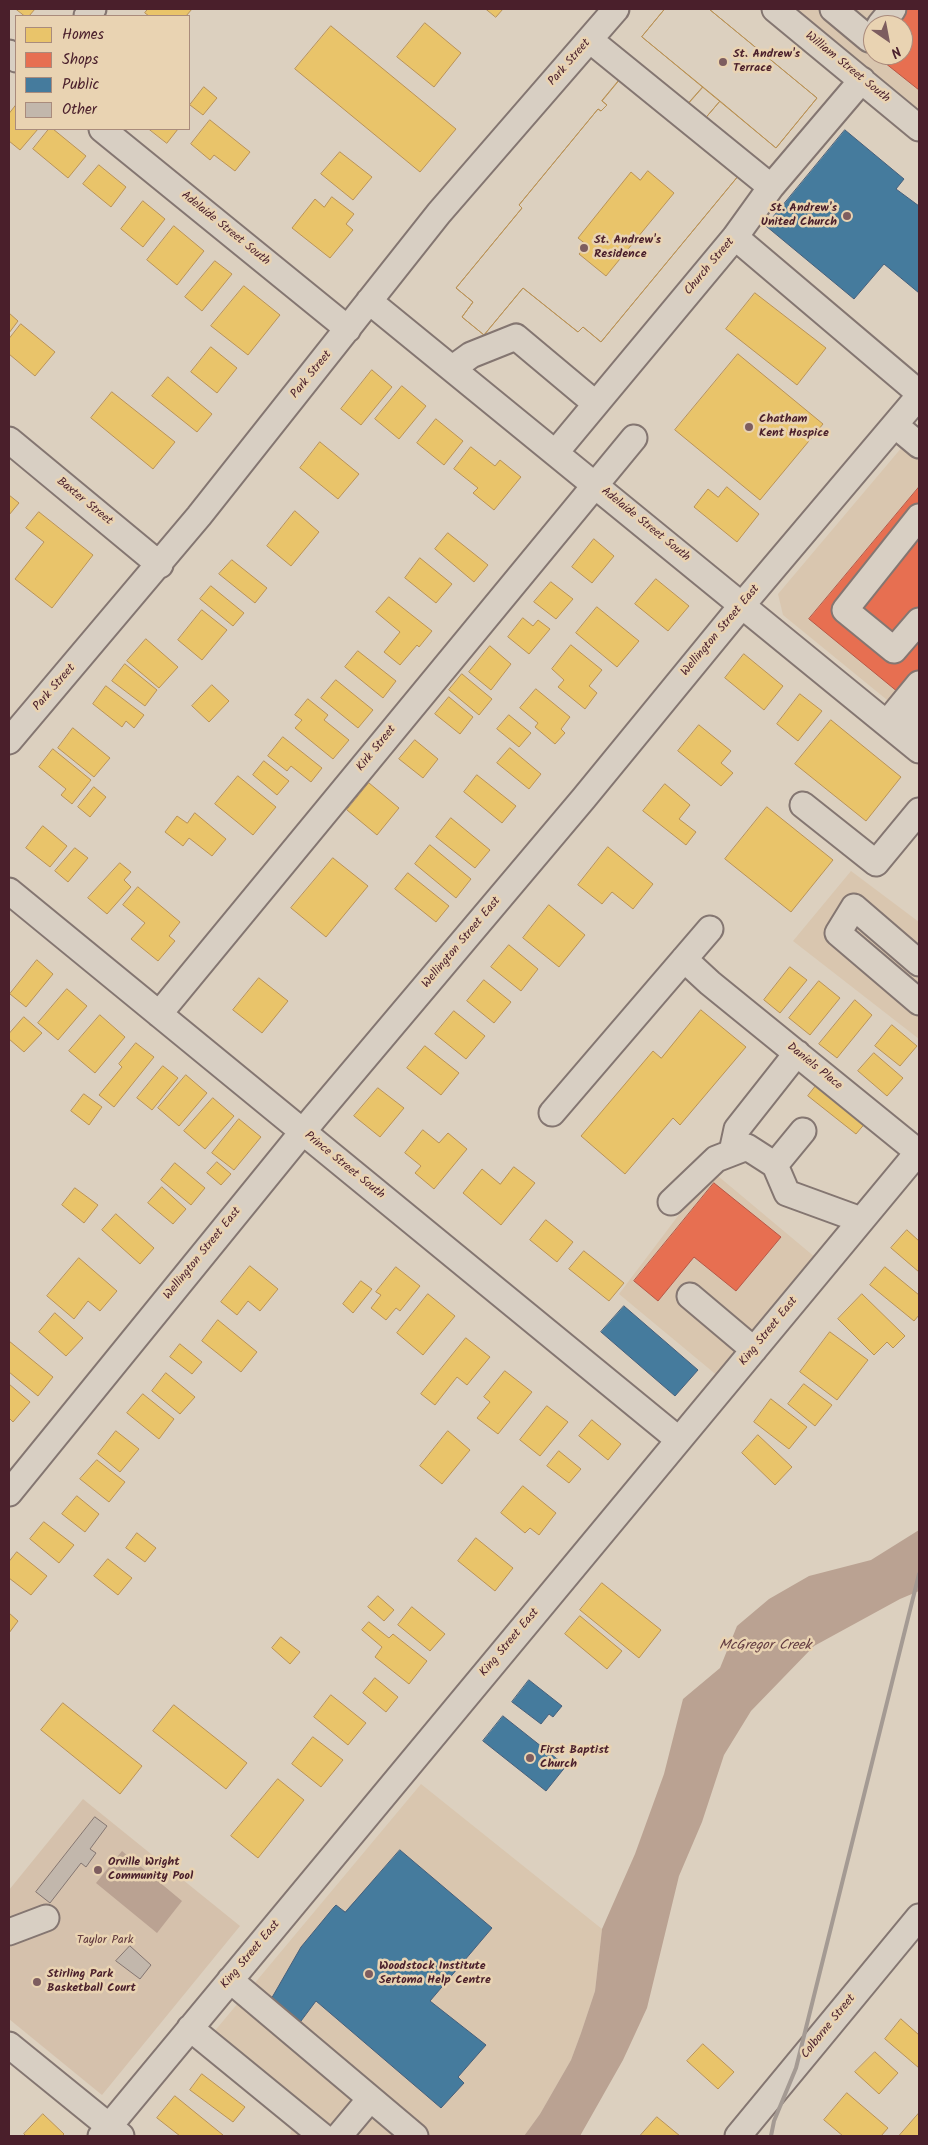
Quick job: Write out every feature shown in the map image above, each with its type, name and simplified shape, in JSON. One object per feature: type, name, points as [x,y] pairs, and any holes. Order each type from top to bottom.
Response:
[{"type":"street","name":"Park Street","points":[[9,741],[160,565],[438,213],[616,9]]},
{"type":"street","name":"William Street South","points":[[775,9],[919,128]]},
{"type":"street","points":[[833,9],[863,26]]},
{"type":"street","points":[[590,40],[772,187]]},
{"type":"street","name":"Church Street","points":[[556,452],[735,237],[853,74],[863,54]]},
{"type":"street","name":"Adelaide Street South","points":[[103,130],[348,329]]},
{"type":"street","points":[[735,237],[919,392]]},
{"type":"street","name":"Adelaide Street South","points":[[370,301],[903,736]]},
{"type":"street","points":[[453,368],[473,354],[516,338],[596,404]]},
{"type":"street","name":"Wellington Street East","points":[[9,1493],[302,1132],[584,798],[743,604],[919,396]]},
{"type":"street","points":[[895,425],[919,445]]},
{"type":"street","name":"Kirk Street","points":[[159,1014],[634,438]]},
{"type":"street","name":"Baxter Street","points":[[9,440],[160,565]]},
{"type":"street","points":[[918,521],[845,610],[894,650],[919,621]]},
{"type":"street","points":[[903,736],[919,684]]},
{"type":"street","points":[[903,736],[919,715]]},
{"type":"street","points":[[803,806],[876,863],[919,810]]},
{"type":"street","name":"Prince Street South","points":[[9,891],[679,1440]]},
{"type":"street","points":[[919,962],[854,907],[838,933],[919,1002]]},
{"type":"street","points":[[552,1113],[710,929]]},
{"type":"street","name":"Daniels Place","points":[[684,959],[919,1151]]},
{"type":"street","points":[[732,1152],[737,1129],[797,1053]]},
{"type":"street","points":[[775,1165],[803,1131]]},
{"type":"street","points":[[671,1202],[716,1159],[747,1147],[775,1165],[787,1193],[861,1220]]},
{"type":"street","name":"King Street East","points":[[110,2133],[190,2028],[919,1151]]},
{"type":"street","points":[[690,1296],[754,1350]]},
{"type":"street","name":"Colborne Street","points":[[738,2136],[919,1917]]},
{"type":"street","points":[[9,1932],[46,1918]]},
{"type":"street","points":[[230,1980],[415,2136]]},
{"type":"street","points":[[190,2028],[322,2136]]},
{"type":"street","points":[[9,2045],[110,2133]]},
{"type":"street","points":[[338,2136],[370,2098]]},
{"type":"shaded area","points":[[789,9],[919,9],[919,117]]},
{"type":"shaded area","points":[[919,427],[919,726],[783,615],[778,594]]},
{"type":"shaded area","points":[[851,871],[919,922],[919,1039],[793,941]]},
{"type":"shaded area","points":[[712,1171],[816,1258],[719,1377],[619,1294]]},
{"type":"shaded area","points":[[421,1784],[602,1929],[595,1991],[571,2060],[540,2114],[524,2136],[290,2136],[292,2127],[198,2051]]},
{"type":"green space","name":"Taylor Park","points":[[83,1799],[240,1926],[102,2095],[9,2019],[9,1890]]},
{"type":"water","name":"McGregor Creek","points":[[919,1530],[919,1591],[900,1599],[814,1646],[751,1711],[724,1755],[702,1822],[679,1876],[647,2008],[623,2060],[580,2136],[524,2136],[540,2114],[571,2060],[581,2033],[595,1991],[602,1929],[635,1854],[664,1774],[683,1699],[720,1668],[737,1626],[769,1599],[809,1576],[871,1560]]},
{"type":"water","points":[[122,1851],[182,1901],[157,1933],[96,1883]]},
{"type":"building: Homes","points":[[16,9],[35,9],[30,15],[24,15]]},
{"type":"building: Homes","points":[[148,9],[192,9],[187,15],[148,15],[145,13]]},
{"type":"building: Homes","points":[[486,9],[503,9],[496,17]]},
{"type":"building: Homes","name":"St. Andrew's Residence","points":[[665,9],[709,9],[817,98],[776,148],[720,101],[691,135],[739,175],[601,342],[583,327],[578,332],[523,288],[484,335],[462,317],[473,302],[456,288],[522,208],[519,205],[598,109],[601,111],[607,105],[602,101],[621,78],[673,121],[703,87],[642,37]],"holes":[[[648,171],[674,193],[606,276],[579,254],[587,245],[578,238],[631,172],[640,180]]]},
{"type":"building: Homes","name":"St. Andrew's Terrace","points":[[665,9],[709,9],[817,98],[776,148],[642,37]]},
{"type":"building: Homes","points":[[425,23],[461,53],[434,87],[397,57]]},
{"type":"building: Homes","points":[[331,26],[456,129],[420,172],[295,69]]},
{"type":"building: Homes","name":"St. Andrew's Residence","points":[[621,78],[739,175],[601,342],[583,327],[578,332],[523,288],[484,335],[462,317],[473,302],[456,288],[522,208],[519,205],[598,109],[601,111],[607,105],[602,101]]},
{"type":"building: Homes","points":[[204,87],[217,98],[203,115],[190,105]]},
{"type":"building: Homes","points":[[703,87],[720,101],[691,135],[673,121]]},
{"type":"building: Homes","points":[[15,106],[15,130],[37,130],[20,150],[9,141],[9,114]]},
{"type":"building: Homes","points":[[210,120],[250,152],[235,171],[214,155],[210,160],[191,144]]},
{"type":"building: Homes","points":[[48,130],[54,130],[86,156],[68,178],[33,149]]},
{"type":"building: Homes","points":[[150,130],[177,130],[167,143]]},
{"type":"building: Homes","points":[[340,152],[372,177],[353,200],[321,174]]},
{"type":"building: Homes","points":[[99,165],[126,187],[111,207],[83,184]]},
{"type":"building: Homes","points":[[332,197],[354,214],[346,224],[353,230],[330,258],[292,228],[315,199],[324,207]]},
{"type":"building: Homes","points":[[143,201],[165,219],[143,247],[121,229]]},
{"type":"building: Homes","points":[[174,226],[204,251],[177,285],[147,260]]},
{"type":"building: Homes","points":[[215,261],[232,274],[202,311],[185,297]]},
{"type":"building: Homes","points":[[244,286],[280,315],[248,355],[211,326]]},
{"type":"building: Homes","points":[[755,293],[826,348],[797,385],[726,329]]},
{"type":"building: Homes","points":[[9,313],[18,321],[9,333]]},
{"type":"building: Homes","points":[[21,324],[55,352],[35,376],[9,354],[9,339]]},
{"type":"building: Homes","points":[[211,347],[237,368],[217,393],[191,372]]},
{"type":"building: Homes","name":"Chatham Kent Hospice","points":[[738,354],[823,424],[760,500],[675,430]]},
{"type":"building: Homes","points":[[372,370],[392,387],[361,425],[341,409]]},
{"type":"building: Homes","points":[[168,377],[212,414],[197,432],[152,396]]},
{"type":"building: Homes","points":[[402,386],[426,406],[399,439],[375,419]]},
{"type":"building: Homes","points":[[112,392],[175,442],[153,469],[91,418]]},
{"type":"building: Homes","points":[[436,419],[463,441],[444,465],[417,443]]},
{"type":"building: Homes","points":[[320,442],[359,474],[338,499],[300,468]]},
{"type":"building: Homes","points":[[471,447],[495,466],[500,460],[521,477],[494,510],[473,493],[478,488],[454,469]]},
{"type":"building: Homes","points":[[727,487],[759,514],[737,542],[694,507],[708,489],[718,497]]},
{"type":"building: Homes","points":[[9,495],[19,503],[9,515]]},
{"type":"building: Homes","points":[[295,511],[319,532],[291,566],[267,546]]},
{"type":"building: Homes","points":[[39,512],[93,555],[52,608],[15,579],[44,542],[26,528]]},
{"type":"building: Homes","points":[[448,533],[488,565],[474,582],[435,549]]},
{"type":"building: Homes","points":[[594,539],[614,556],[592,583],[572,567]]},
{"type":"building: Homes","points":[[420,558],[452,584],[436,603],[405,578]]},
{"type":"building: Homes","points":[[232,560],[267,588],[255,603],[219,574]]},
{"type":"building: Homes","points":[[656,579],[689,606],[668,631],[635,604]]},
{"type":"building: Homes","points":[[551,582],[573,599],[556,619],[534,602]]},
{"type":"building: Homes","points":[[211,586],[244,613],[233,626],[200,599]]},
{"type":"building: Homes","points":[[389,597],[432,631],[400,665],[384,652],[400,632],[376,612]]},
{"type":"building: Homes","points":[[597,607],[639,641],[617,667],[576,633]]},
{"type":"building: Homes","points":[[202,610],[227,630],[202,660],[178,640]]},
{"type":"building: Homes","points":[[523,618],[533,626],[538,620],[550,629],[529,654],[508,637]]},
{"type":"building: Homes","points":[[146,639],[178,667],[159,688],[127,661]]},
{"type":"building: Homes","points":[[571,645],[602,670],[589,686],[597,693],[585,709],[558,687],[564,680],[552,669]]},
{"type":"building: Homes","points":[[490,646],[511,664],[491,690],[469,672]]},
{"type":"building: Homes","points":[[358,651],[396,681],[383,698],[345,667]]},
{"type":"building: Homes","points":[[744,654],[783,686],[764,710],[725,678]]},
{"type":"building: Homes","points":[[125,664],[157,690],[145,706],[112,681]]},
{"type":"building: Homes","points":[[462,674],[492,699],[479,715],[449,690]]},
{"type":"building: Homes","points":[[336,680],[373,710],[358,728],[321,698]]},
{"type":"building: Homes","points":[[212,685],[229,701],[209,722],[192,706]]},
{"type":"building: Homes","points":[[106,686],[144,715],[134,728],[126,721],[122,727],[93,704]]},
{"type":"building: Homes","points":[[536,689],[570,717],[561,729],[565,733],[555,744],[535,727],[538,723],[520,708]]},
{"type":"building: Homes","points":[[800,694],[822,711],[798,741],[777,724]]},
{"type":"building: Homes","points":[[449,697],[473,717],[460,734],[435,714]]},
{"type":"building: Homes","points":[[308,699],[328,715],[324,720],[349,740],[333,759],[295,728],[302,720],[295,715]]},
{"type":"building: Homes","points":[[509,715],[531,733],[519,747],[497,729]]},
{"type":"building: Homes","points":[[831,720],[901,777],[866,821],[795,764]]},
{"type":"building: Homes","points":[[699,725],[731,751],[721,763],[733,773],[721,786],[678,751]]},
{"type":"building: Homes","points":[[73,728],[110,758],[94,777],[58,748]]},
{"type":"building: Homes","points":[[283,737],[322,768],[311,782],[291,766],[287,771],[268,756]]},
{"type":"building: Homes","points":[[415,740],[438,759],[423,778],[399,759]]},
{"type":"building: Homes","points":[[510,748],[541,774],[529,789],[497,763]]},
{"type":"building: Homes","points":[[53,749],[91,780],[72,804],[61,795],[66,789],[39,767]]},
{"type":"building: Homes","points":[[264,761],[289,781],[277,795],[253,775]]},
{"type":"building: Homes","points":[[477,775],[516,806],[502,823],[464,792]]},
{"type":"building: Homes","points":[[238,776],[276,807],[253,835],[215,804]]},
{"type":"building: Homes","points":[[369,783],[399,808],[377,835],[347,810]]},
{"type":"building: Homes","points":[[665,784],[690,805],[679,819],[696,832],[686,845],[643,811]]},
{"type":"building: Homes","points":[[94,787],[106,797],[90,817],[78,807]]},
{"type":"building: Homes","points":[[767,807],[833,860],[791,912],[725,859]]},
{"type":"building: Homes","points":[[195,813],[226,839],[212,856],[189,838],[183,846],[165,832],[177,816],[187,823]]},
{"type":"building: Homes","points":[[451,818],[490,850],[475,868],[436,837]]},
{"type":"building: Homes","points":[[43,826],[67,846],[50,867],[26,848]]},
{"type":"building: Homes","points":[[430,845],[471,879],[456,898],[415,864]]},
{"type":"building: Homes","points":[[608,847],[653,884],[633,909],[612,892],[602,904],[578,885]]},
{"type":"building: Homes","points":[[75,848],[88,858],[68,882],[55,871]]},
{"type":"building: Homes","points":[[333,858],[368,886],[326,937],[291,908]]},
{"type":"building: Homes","points":[[120,863],[131,872],[124,880],[131,887],[107,914],[88,898]]},
{"type":"building: Homes","points":[[408,873],[449,906],[436,922],[395,889]]},
{"type":"building: Homes","points":[[138,887],[180,922],[169,936],[175,941],[158,961],[131,939],[145,923],[123,905]]},
{"type":"building: Homes","points":[[549,905],[585,935],[559,967],[523,938]]},
{"type":"building: Homes","points":[[509,945],[538,969],[521,991],[491,967]]},
{"type":"building: Homes","points":[[37,960],[53,974],[26,1007],[10,994]]},
{"type":"building: Homes","points":[[790,967],[807,980],[780,1013],[764,1000]]},
{"type":"building: Homes","points":[[259,978],[288,1001],[262,1033],[233,1010]]},
{"type":"building: Homes","points":[[484,980],[511,1002],[494,1023],[467,1001]]},
{"type":"building: Homes","points":[[819,981],[840,998],[810,1035],[789,1018]]},
{"type":"building: Homes","points":[[67,989],[87,1006],[58,1040],[38,1023]]},
{"type":"building: Homes","points":[[855,1000],[872,1015],[837,1058],[819,1044]]},
{"type":"building: Homes","points":[[701,1010],[746,1047],[680,1125],[673,1118],[625,1174],[581,1136],[653,1051],[661,1058]]},
{"type":"building: Homes","points":[[454,1011],[485,1036],[466,1059],[435,1034]]},
{"type":"building: Homes","points":[[100,1015],[125,1037],[95,1073],[69,1051]]},
{"type":"building: Homes","points":[[24,1017],[42,1033],[24,1052],[9,1039],[9,1034]]},
{"type":"building: Homes","points":[[892,1025],[917,1046],[900,1066],[875,1046]]},
{"type":"building: Homes","points":[[136,1043],[154,1057],[114,1107],[99,1095],[122,1067],[119,1064]]},
{"type":"building: Homes","points":[[425,1046],[459,1073],[441,1095],[407,1068]]},
{"type":"building: Homes","points":[[874,1053],[903,1078],[887,1096],[858,1071]]},
{"type":"building: Homes","points":[[163,1066],[178,1078],[152,1110],[137,1098]]},
{"type":"building: Homes","points":[[186,1075],[207,1093],[179,1126],[158,1108]]},
{"type":"building: Homes","points":[[819,1082],[867,1121],[856,1134],[808,1096]]},
{"type":"building: Homes","points":[[378,1088],[404,1108],[380,1137],[354,1116]]},
{"type":"building: Homes","points":[[84,1094],[102,1107],[89,1125],[71,1111]]},
{"type":"building: Homes","points":[[213,1098],[234,1116],[205,1149],[184,1131]]},
{"type":"building: Homes","points":[[239,1119],[261,1137],[234,1170],[212,1153]]},
{"type":"building: Homes","points":[[423,1130],[439,1143],[448,1133],[467,1149],[434,1189],[415,1173],[421,1166],[405,1153]]},
{"type":"building: Homes","points":[[217,1162],[231,1174],[221,1185],[207,1173]]},
{"type":"building: Homes","points":[[175,1163],[205,1188],[191,1205],[161,1180]]},
{"type":"building: Homes","points":[[514,1167],[535,1183],[501,1225],[463,1193],[482,1169],[500,1184]]},
{"type":"building: Homes","points":[[162,1187],[186,1209],[173,1224],[148,1203]]},
{"type":"building: Homes","points":[[75,1188],[98,1205],[84,1223],[62,1205]]},
{"type":"building: Homes","points":[[116,1214],[154,1248],[140,1264],[102,1230]]},
{"type":"building: Homes","points":[[546,1220],[573,1242],[557,1262],[530,1240]]},
{"type":"building: Homes","points":[[907,1230],[919,1241],[919,1272],[891,1248]]},
{"type":"building: Homes","points":[[584,1251],[624,1283],[609,1301],[569,1269]]},
{"type":"building: Homes","points":[[79,1258],[117,1291],[100,1311],[88,1301],[74,1319],[47,1296]]},
{"type":"building: Homes","points":[[250,1266],[278,1289],[260,1311],[248,1301],[237,1315],[221,1302]]},
{"type":"building: Homes","points":[[396,1267],[420,1286],[400,1311],[396,1308],[386,1320],[371,1308],[381,1295],[376,1292]]},
{"type":"building: Homes","points":[[885,1267],[919,1295],[919,1315],[914,1321],[870,1285]]},
{"type":"building: Homes","points":[[361,1281],[372,1289],[353,1313],[343,1304]]},
{"type":"building: Homes","points":[[428,1294],[455,1316],[423,1355],[397,1333]]},
{"type":"building: Homes","points":[[862,1294],[905,1336],[893,1348],[887,1342],[874,1355],[838,1319]]},
{"type":"building: Homes","points":[[55,1313],[83,1338],[66,1356],[39,1332]]},
{"type":"building: Homes","points":[[218,1320],[257,1352],[241,1372],[202,1341]]},
{"type":"building: Homes","points":[[830,1332],[868,1360],[837,1400],[800,1372]]},
{"type":"building: Homes","points":[[466,1338],[490,1357],[467,1385],[457,1377],[435,1405],[421,1394]]},
{"type":"building: Homes","points":[[9,1341],[53,1377],[38,1396],[9,1372]]},
{"type":"building: Homes","points":[[180,1344],[202,1362],[192,1374],[170,1357]]},
{"type":"building: Homes","points":[[505,1371],[532,1392],[498,1434],[477,1418],[490,1402],[484,1397]]},
{"type":"building: Homes","points":[[166,1373],[195,1397],[180,1414],[152,1391]]},
{"type":"building: Homes","points":[[9,1384],[30,1402],[13,1422],[9,1418]]},
{"type":"building: Homes","points":[[804,1384],[832,1405],[815,1426],[788,1404]]},
{"type":"building: Homes","points":[[143,1394],[174,1419],[159,1439],[127,1413]]},
{"type":"building: Homes","points":[[771,1399],[807,1427],[789,1449],[754,1422]]},
{"type":"building: Homes","points":[[547,1406],[568,1422],[540,1456],[520,1440]]},
{"type":"building: Homes","points":[[592,1420],[621,1444],[608,1460],[579,1436]]},
{"type":"building: Homes","points":[[116,1431],[139,1449],[120,1472],[98,1454]]},
{"type":"building: Homes","points":[[448,1431],[470,1450],[442,1484],[420,1466]]},
{"type":"building: Homes","points":[[758,1435],[792,1467],[775,1485],[742,1453]]},
{"type":"building: Homes","points":[[559,1451],[581,1469],[569,1483],[547,1466]]},
{"type":"building: Homes","points":[[97,1460],[125,1482],[109,1502],[80,1479]]},
{"type":"building: Homes","points":[[523,1486],[556,1513],[539,1535],[530,1528],[525,1533],[501,1513]]},
{"type":"building: Homes","points":[[77,1496],[99,1514],[85,1532],[62,1514]]},
{"type":"building: Homes","points":[[44,1522],[74,1545],[59,1563],[30,1539]]},
{"type":"building: Homes","points":[[137,1533],[156,1548],[145,1562],[126,1548]]},
{"type":"building: Homes","points":[[476,1538],[513,1568],[495,1591],[458,1561]]},
{"type":"building: Homes","points":[[17,1552],[47,1576],[31,1595],[9,1578],[9,1562]]},
{"type":"building: Homes","points":[[108,1559],[132,1578],[118,1595],[94,1576]]},
{"type":"building: Homes","points":[[602,1583],[661,1630],[639,1658],[580,1610]]},
{"type":"building: Homes","points":[[378,1596],[394,1610],[384,1621],[368,1607]]},
{"type":"building: Homes","points":[[412,1607],[445,1634],[430,1651],[398,1625]]},
{"type":"building: Homes","points":[[9,1613],[18,1621],[9,1633]]},
{"type":"building: Homes","points":[[580,1616],[622,1651],[607,1669],[565,1634]]},
{"type":"building: Homes","points":[[369,1622],[389,1638],[393,1634],[427,1661],[409,1684],[375,1657],[382,1647],[362,1630]]},
{"type":"building: Homes","points":[[281,1637],[300,1652],[290,1664],[272,1648]]},
{"type":"building: Homes","points":[[375,1678],[398,1697],[386,1712],[363,1693]]},
{"type":"building: Homes","points":[[331,1695],[366,1723],[348,1745],[314,1717]]},
{"type":"building: Homes","points":[[63,1703],[142,1766],[120,1794],[41,1730]]},
{"type":"building: Homes","points":[[174,1705],[247,1763],[226,1789],[153,1731]]},
{"type":"building: Homes","points":[[313,1737],[343,1760],[321,1787],[292,1764]]},
{"type":"building: Homes","points":[[278,1779],[304,1800],[258,1858],[231,1836]]},
{"type":"building: Homes","points":[[901,2019],[919,2035],[919,2068],[885,2039]]},
{"type":"building: Homes","points":[[703,2044],[734,2072],[718,2089],[687,2061]]},
{"type":"building: Homes","points":[[875,2052],[898,2073],[879,2094],[855,2072]]},
{"type":"building: Homes","points":[[202,2074],[245,2107],[233,2122],[190,2090]]},
{"type":"building: Homes","points":[[847,2093],[888,2128],[881,2136],[843,2136],[824,2120]]},
{"type":"building: Homes","points":[[175,2096],[223,2135],[180,2136],[157,2118]]},
{"type":"building: Homes","points":[[919,2113],[919,2136],[899,2136]]},
{"type":"building: Homes","points":[[43,2114],[64,2134],[62,2136],[26,2136],[24,2134]]},
{"type":"building: Homes","points":[[657,2117],[680,2136],[640,2136]]},
{"type":"building: Shops","points":[[900,9],[919,9],[919,90],[888,65],[913,65],[913,15],[895,15]]},
{"type":"building: Shops","points":[[919,487],[919,678],[904,697],[809,619]]},
{"type":"building: Shops","points":[[714,1183],[781,1237],[736,1291],[694,1257],[658,1301],[634,1281]]},
{"type":"building: Public","name":"St. Andrew's United Church","points":[[845,130],[904,179],[896,189],[919,206],[919,293],[884,264],[854,299],[766,226]]},
{"type":"building: Public","points":[[624,1306],[698,1370],[675,1396],[601,1332]]},
{"type":"building: Public","points":[[529,1680],[562,1706],[553,1717],[549,1714],[541,1724],[512,1702]]},
{"type":"building: Public","name":"First Baptist Church","points":[[503,1716],[566,1766],[546,1791],[483,1741]]},
{"type":"building: Public","name":"Woodstock Institute Sertoma Help Centre","points":[[400,1850],[492,1928],[430,2001],[486,2045],[458,2077],[464,2083],[441,2108],[316,2001],[298,2025],[270,2001],[301,1947],[334,1907],[336,1905],[345,1912]]},
{"type":"building: Other","points":[[95,1817],[107,1826],[90,1849],[96,1853],[86,1867],[81,1863],[50,1903],[36,1892]]},
{"type":"building: Other","points":[[130,1946],[151,1965],[140,1979],[116,1961]]},
{"type":"railway","points":[[771,2136],[774,2121],[796,2068],[919,1574]]},
{"type":"place","name":"St. Andrew's Terrace","points":[[723,62]]},
{"type":"place","name":"St. Andrew's United Church","points":[[847,216]]},
{"type":"place","name":"St. Andrew's Residence","points":[[584,248]]},
{"type":"place","name":"Chatham Kent Hospice","points":[[749,427]]},
{"type":"place","name":"First Baptist Church","points":[[530,1758]]},
{"type":"place","name":"Orville Wright Community Pool","points":[[98,1870]]},
{"type":"place","name":"Woodstock Institute Sertoma Help Centre","points":[[369,1974]]},
{"type":"place","name":"Stirling Park Basketball Court","points":[[37,1982]]}]
